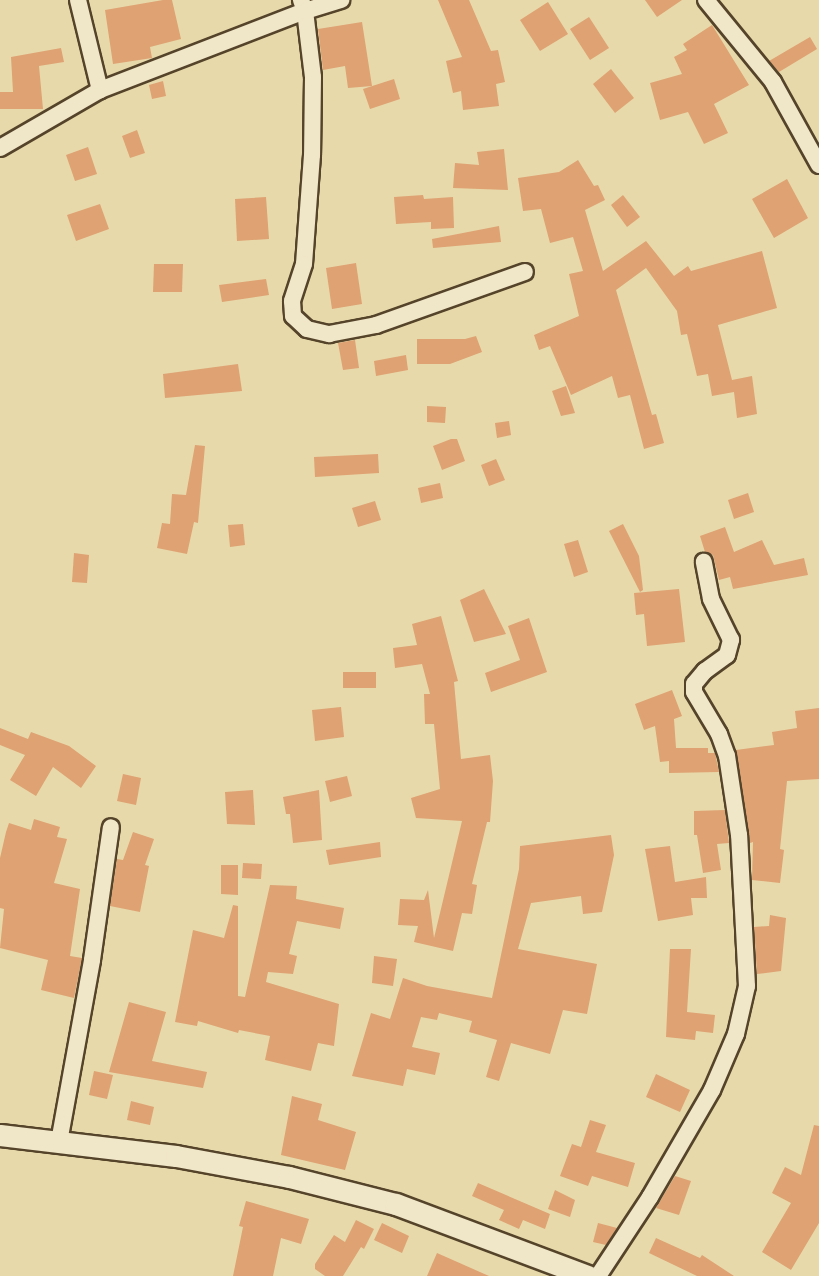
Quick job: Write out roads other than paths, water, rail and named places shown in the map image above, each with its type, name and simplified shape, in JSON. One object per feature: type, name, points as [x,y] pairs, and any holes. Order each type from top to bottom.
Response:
[{"type":"street","points":[[78,0],[100,90]]},
{"type":"street","points":[[0,148],[100,90],[303,5],[341,0]]},
{"type":"street","points":[[706,0],[774,82],[819,165]]},
{"type":"street","points":[[303,5],[313,77],[312,155],[304,264],[292,301],[293,316],[307,329],[328,334],[341,332],[376,325],[525,272]]},
{"type":"street","points":[[598,1276],[650,1197],[712,1090],[736,1034],[747,986],[739,835],[727,756],[719,734],[694,692],[694,684],[705,670],[727,655],[731,640],[711,599],[704,562]]},
{"type":"street","points":[[59,1142],[92,960],[111,827]]},
{"type":"street","points":[[0,1135],[176,1156],[289,1177],[396,1204],[588,1276]]}]
